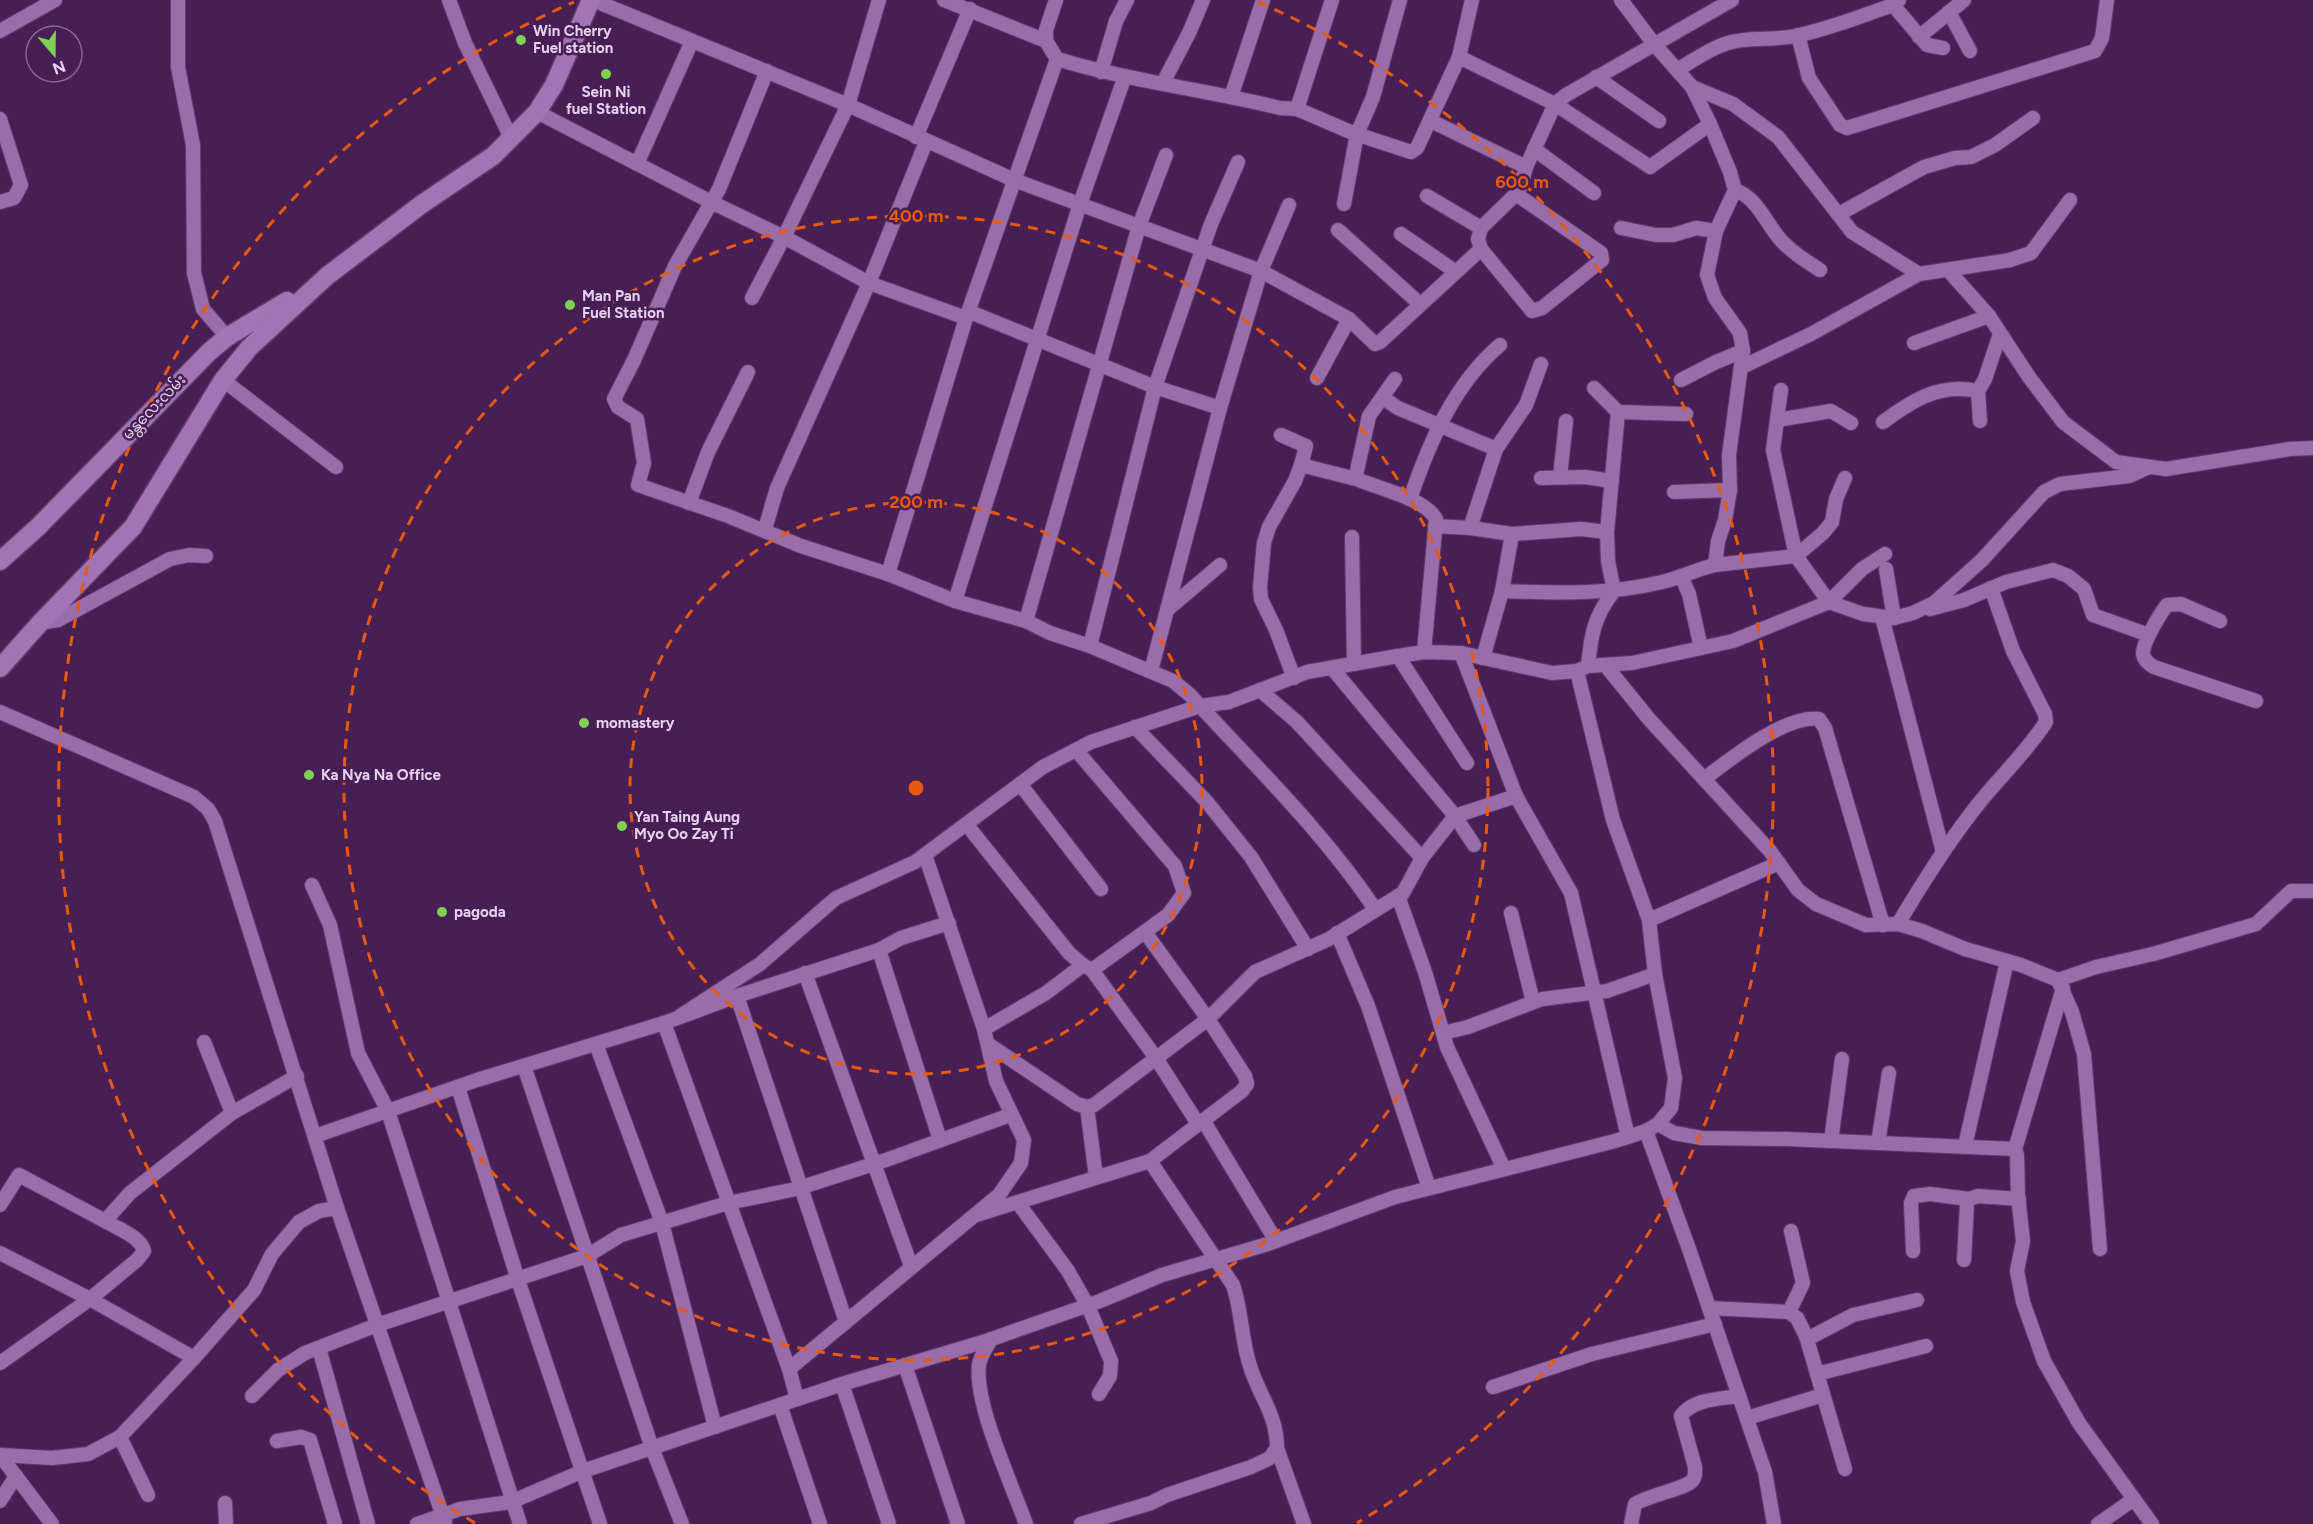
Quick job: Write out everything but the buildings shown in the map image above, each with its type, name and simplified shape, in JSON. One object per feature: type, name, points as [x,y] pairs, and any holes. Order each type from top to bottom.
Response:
[{"type":"main road","points":[[0,668],[133,527],[223,380],[249,348],[327,276],[422,204],[492,156],[537,112],[554,85],[592,0]]},
{"type":"main road","name":"မန္တလေးလမ်း","points":[[0,561],[38,527],[209,352],[227,337],[327,276]]},
{"type":"street","points":[[0,31],[55,0]]},
{"type":"street","points":[[178,0],[178,67],[193,145],[194,273],[203,309],[227,337]]},
{"type":"street","points":[[448,0],[465,43],[511,138]]},
{"type":"street","points":[[592,0],[848,105],[921,140],[1014,180],[1261,271],[1349,319],[1375,344],[1380,342],[1481,249]]},
{"type":"street","points":[[752,298],[848,105],[879,0]]},
{"type":"street","points":[[944,0],[1046,41]]},
{"type":"street","points":[[1056,0],[1046,30],[1046,41],[1057,59],[1101,72],[1280,108],[1297,109],[1357,134],[1411,152],[1418,148],[1459,57],[1472,0]]},
{"type":"street","points":[[1101,72],[1116,21],[1126,0]]},
{"type":"street","points":[[1163,83],[1203,0]]},
{"type":"street","points":[[1231,98],[1263,0]]},
{"type":"street","points":[[1297,109],[1332,0]]},
{"type":"street","points":[[1344,204],[1357,134],[1373,97],[1400,0]]},
{"type":"street","points":[[1621,0],[1654,44],[1692,87],[1730,171],[1735,190],[1716,231],[1707,275],[1715,298],[1740,333],[1743,351],[1729,455],[1730,490],[1715,565]]},
{"type":"street","points":[[1516,194],[1601,253],[1602,260],[1542,308],[1532,311],[1481,249],[1478,239],[1481,228],[1516,194],[1521,186],[1526,167],[1555,104],[1596,77],[1732,0]]},
{"type":"street","points":[[1919,37],[1964,0]]},
{"type":"street","points":[[1798,35],[1809,78],[1840,124],[1847,128],[2095,51],[2102,38],[2107,0]]},
{"type":"street","points":[[1677,70],[1722,45],[1737,41],[1773,40],[1798,35],[1843,23],[1896,3],[1927,45],[1943,48]]},
{"type":"street","points":[[765,529],[777,488],[869,283],[970,9]]},
{"type":"street","points":[[1949,12],[1970,51]]},
{"type":"street","points":[[637,164],[692,41]]},
{"type":"street","points":[[1459,57],[1555,104],[1650,167],[1710,124]]},
{"type":"street","points":[[888,574],[968,315],[1057,59]]},
{"type":"street","points":[[767,71],[719,189],[675,266],[634,360],[614,399],[618,407],[638,419],[644,463],[638,485],[765,529],[801,546],[888,574],[955,601],[1026,621],[1050,633],[1090,646],[1173,681],[1200,706],[1315,829],[1375,909]]},
{"type":"street","points":[[955,601],[1080,204],[1125,76]]},
{"type":"street","points":[[1596,77],[1659,121]]},
{"type":"street","points":[[1692,87],[1733,104],[1778,137],[1852,232],[1919,274]]},
{"type":"street","points":[[537,112],[784,237],[869,283],[1039,340],[1155,387],[1220,408]]},
{"type":"street","points":[[1839,214],[1924,167],[1971,157],[1995,145],[2033,118]]},
{"type":"street","points":[[0,119],[21,185],[14,198],[0,202]]},
{"type":"street","points":[[1431,121],[1526,167]]},
{"type":"street","points":[[1534,149],[1594,193]]},
{"type":"street","points":[[1026,621],[1139,226],[1166,155]]},
{"type":"street","points":[[1090,646],[1155,387],[1202,250],[1238,162]]},
{"type":"street","points":[[1735,190],[1745,193],[1755,203],[1780,239],[1820,270]]},
{"type":"street","points":[[1427,196],[1481,228]]},
{"type":"street","points":[[1742,367],[1811,334],[1919,274],[2010,260],[2031,253],[2070,200]]},
{"type":"street","points":[[1151,671],[1220,408],[1261,271],[1289,205]]},
{"type":"street","points":[[1622,228],[1656,235],[1673,235],[1696,228],[1716,231]]},
{"type":"street","points":[[1338,230],[1420,304]]},
{"type":"street","points":[[1401,234],[1456,272]]},
{"type":"street","points":[[1949,270],[1989,316],[2029,378],[2063,422],[2116,462],[2166,469],[2290,449],[2313,448]]},
{"type":"street","points":[[1914,343],[1989,316]]},
{"type":"street","points":[[1317,378],[1349,319]]},
{"type":"street","points":[[1980,421],[1978,391],[1985,379],[2000,334]]},
{"type":"street","points":[[1410,499],[1440,425],[1476,369],[1500,345]]},
{"type":"street","points":[[1681,380],[1743,351]]},
{"type":"street","points":[[1470,528],[1496,449],[1526,405],[1541,364]]},
{"type":"street","points":[[689,502],[708,453],[748,372]]},
{"type":"street","points":[[1356,479],[1357,465],[1369,416],[1395,379]]},
{"type":"street","points":[[223,380],[336,467]]},
{"type":"street","points":[[1594,388],[1618,412],[1686,414]]},
{"type":"street","points":[[1882,422],[1906,405],[1934,391],[1953,388],[1978,391]]},
{"type":"street","points":[[1781,390],[1773,450],[1796,556],[1829,602],[1863,614],[1888,617],[1964,600],[2006,582],[2053,570],[2084,589],[2093,615],[2149,636]]},
{"type":"street","points":[[1383,398],[1398,408],[1496,449]]},
{"type":"street","points":[[1777,420],[1831,411],[1851,423]]},
{"type":"street","points":[[1614,591],[1608,561],[1607,531],[1618,412]]},
{"type":"street","points":[[1560,477],[1566,421]]},
{"type":"street","points":[[1281,435],[1306,446],[1295,481],[1269,527],[1264,543],[1260,587],[1261,599],[1276,630],[1294,678]]},
{"type":"street","points":[[1301,465],[1356,479],[1410,499],[1432,512],[1436,519],[1424,652]]},
{"type":"street","points":[[1913,613],[1934,603],[1953,588],[1982,561],[2031,503],[2044,492],[2060,484],[2129,476],[2150,467]]},
{"type":"street","points":[[1541,478],[1585,477],[1612,481]]},
{"type":"street","points":[[1502,591],[1554,593],[1614,591],[1663,582],[1715,565],[1796,556],[1823,533],[1832,522],[1836,499],[1845,478]]},
{"type":"street","points":[[1674,492],[1730,490]]},
{"type":"street","points":[[1435,526],[1512,534],[1581,529],[1607,531]]},
{"type":"street","points":[[1483,658],[1502,591],[1512,534]]},
{"type":"street","points":[[1352,537],[1354,664]]},
{"type":"street","points":[[680,1017],[760,964],[836,898],[915,862],[1043,767],[1091,742],[1200,706],[1229,702],[1307,672],[1398,656],[1424,652],[1461,653],[1552,673],[1632,663],[1733,641],[1829,602],[1862,569],[1885,554]]},
{"type":"street","points":[[40,623],[58,620],[170,559],[189,555],[206,556]]},
{"type":"street","points":[[1167,610],[1220,565]]},
{"type":"street","points":[[1886,569],[1888,617],[1943,852]]},
{"type":"street","points":[[1681,576],[1689,594],[1701,648]]},
{"type":"street","points":[[1898,924],[1926,876],[1970,814],[2036,738],[2046,722],[2045,714],[2013,651],[1991,588]]},
{"type":"street","points":[[417,1524],[444,1520],[460,1509],[512,1502],[583,1471],[842,1384],[991,1339],[1088,1306],[1162,1275],[1276,1241],[1395,1197],[1628,1137],[1652,1128],[1671,1108],[1675,1078],[1655,974],[1649,920],[1613,820],[1582,669],[1601,607],[1614,591]]},
{"type":"street","points":[[2220,621],[2181,604],[2172,604],[2164,609],[2149,636],[2142,652],[2144,659],[2154,667],[2256,701]]},
{"type":"street","points":[[1461,653],[1516,796],[1571,893],[1628,1137]]},
{"type":"street","points":[[1398,656],[1467,763]]},
{"type":"street","points":[[1606,666],[1648,719],[1770,851],[1798,890],[1816,904],[1866,926],[1898,924],[1923,931],[1965,948],[2049,975],[2060,984],[2084,1054],[2100,1249]]},
{"type":"street","points":[[1332,668],[1455,816],[1474,845]]},
{"type":"street","points":[[1260,690],[1297,722],[1422,858]]},
{"type":"street","points":[[0,712],[194,797],[208,809],[215,821],[337,1208],[444,1520]]},
{"type":"street","points":[[1704,779],[1754,740],[1796,722],[1819,718],[1825,728],[1883,925]]},
{"type":"street","points":[[1135,727],[1207,802],[1244,848],[1308,949]]},
{"type":"street","points":[[984,1029],[1145,932],[1168,915],[1184,893],[1175,866],[1076,750]]},
{"type":"street","points":[[1020,784],[1101,889]]},
{"type":"street","points":[[988,1044],[1077,1104],[1087,1107],[1094,1105],[1208,1019],[1255,972],[1308,949],[1404,893],[1422,858],[1455,816],[1516,796]]},
{"type":"street","points":[[967,825],[1069,953],[1088,967],[1156,1058],[1276,1241]]},
{"type":"street","points":[[789,1369],[910,1266],[999,1195],[1021,1162],[1024,1140],[1010,1115],[996,1081],[984,1029],[925,855]]},
{"type":"street","points":[[1649,920],[1779,863]]},
{"type":"street","points":[[312,885],[330,925],[358,1053],[388,1111],[519,1524]]},
{"type":"street","points":[[2152,1524],[2079,1423],[2044,1361],[2023,1302],[2017,1271],[2023,1241],[2018,1155],[2015,1149],[2060,984],[2096,967],[2153,954],[2256,924],[2291,891],[2313,891]]},
{"type":"street","points":[[1398,896],[1448,1047],[1504,1169]]},
{"type":"street","points":[[1510,913],[1533,1002]]},
{"type":"street","points":[[315,1136],[458,1087],[664,1023],[737,996],[879,950],[900,938],[949,922]]},
{"type":"street","points":[[972,1216],[1150,1161],[1242,1091],[1246,1084],[1245,1076],[1208,1019],[1145,932]]},
{"type":"street","points":[[1337,933],[1368,1006],[1429,1188]]},
{"type":"street","points":[[879,950],[940,1140]]},
{"type":"street","points":[[1965,1146],[2007,961]]},
{"type":"street","points":[[805,973],[910,1266]]},
{"type":"street","points":[[1443,1033],[1468,1027],[1542,999],[1607,991],[1655,974]]},
{"type":"street","points":[[737,996],[846,1322]]},
{"type":"street","points":[[664,1023],[789,1369],[797,1399]]},
{"type":"street","points":[[204,1042],[232,1113]]},
{"type":"street","points":[[596,1044],[662,1223],[715,1427]]},
{"type":"street","points":[[1831,1141],[1842,1059]]},
{"type":"street","points":[[524,1066],[652,1448],[682,1524]]},
{"type":"street","points":[[1878,1143],[1889,1073]]},
{"type":"street","points":[[105,1221],[130,1193],[232,1113],[297,1076]]},
{"type":"street","points":[[458,1087],[518,1280],[600,1524]]},
{"type":"street","points":[[1087,1107],[1096,1177]]},
{"type":"street","points":[[252,1396],[278,1370],[305,1353],[377,1325],[587,1256],[621,1235],[728,1203],[801,1187],[874,1164],[1010,1115]]},
{"type":"street","points":[[1652,1128],[1702,1138],[2015,1149]]},
{"type":"street","points":[[1652,1128],[1709,1308],[1765,1472],[1774,1524]]},
{"type":"street","points":[[1150,1161],[1233,1285],[1250,1367],[1269,1407],[1277,1437],[1277,1449],[1304,1524]]},
{"type":"street","points":[[0,1205],[19,1175],[105,1221],[136,1240],[142,1245],[144,1251],[137,1260],[90,1299],[0,1363]]},
{"type":"street","points":[[1913,1251],[1911,1203],[1914,1196],[1930,1194],[1969,1199],[1978,1196],[2019,1199]]},
{"type":"street","points":[[1964,1260],[1969,1199]]},
{"type":"street","points":[[1018,1203],[1068,1271],[1088,1306],[1111,1360],[1110,1376],[1099,1394]]},
{"type":"street","points":[[0,1455],[52,1458],[88,1454],[120,1437],[255,1290],[272,1254],[298,1222],[319,1211],[337,1208]]},
{"type":"street","points":[[1789,1312],[1803,1283],[1791,1231]]},
{"type":"street","points":[[0,1254],[90,1299],[194,1358]]},
{"type":"street","points":[[1806,1336],[1822,1332],[1853,1315],[1917,1300]]},
{"type":"street","points":[[1709,1308],[1789,1312],[1797,1318],[1806,1336],[1845,1469]]},
{"type":"street","points":[[1493,1387],[1592,1354],[1715,1324]]},
{"type":"street","points":[[991,1339],[979,1362],[979,1382],[987,1415],[1026,1524]]},
{"type":"street","points":[[1817,1374],[1926,1346]]},
{"type":"street","points":[[319,1348],[368,1524]]},
{"type":"street","points":[[905,1365],[958,1524]]},
{"type":"street","points":[[842,1384],[889,1524]]},
{"type":"street","points":[[1747,1418],[1824,1395]]},
{"type":"street","points":[[1630,1524],[1635,1504],[1645,1497],[1691,1483],[1695,1476],[1695,1467],[1681,1416],[1686,1408],[1739,1396]]},
{"type":"street","points":[[780,1405],[820,1524]]},
{"type":"street","points":[[120,1437],[148,1495]]},
{"type":"street","points":[[278,1442],[301,1437],[310,1440],[335,1524]]},
{"type":"street","points":[[1081,1524],[1151,1503],[1167,1495],[1251,1467],[1270,1458],[1277,1449]]},
{"type":"street","points":[[0,1455],[52,1524]]},
{"type":"street","points":[[0,1501],[16,1476]]},
{"type":"street","points":[[2098,1524],[2134,1499]]},
{"type":"street","points":[[225,1503],[226,1524]]},
{"type":"place","name":"Win Cherry Fuel station","points":[[521,40]]},
{"type":"place","name":"Sein Ni fuel Station","points":[[606,74]]},
{"type":"place","name":"Man Pan Fuel Station","points":[[570,305]]},
{"type":"place","name":"momastery","points":[[584,723]]},
{"type":"place","name":"Ka Nya Na Office","points":[[309,775]]},
{"type":"place","name":"Yan Taing Aung Myo Oo Zay Ti","points":[[622,826]]},
{"type":"place","name":"pagoda","points":[[442,912]]}]
